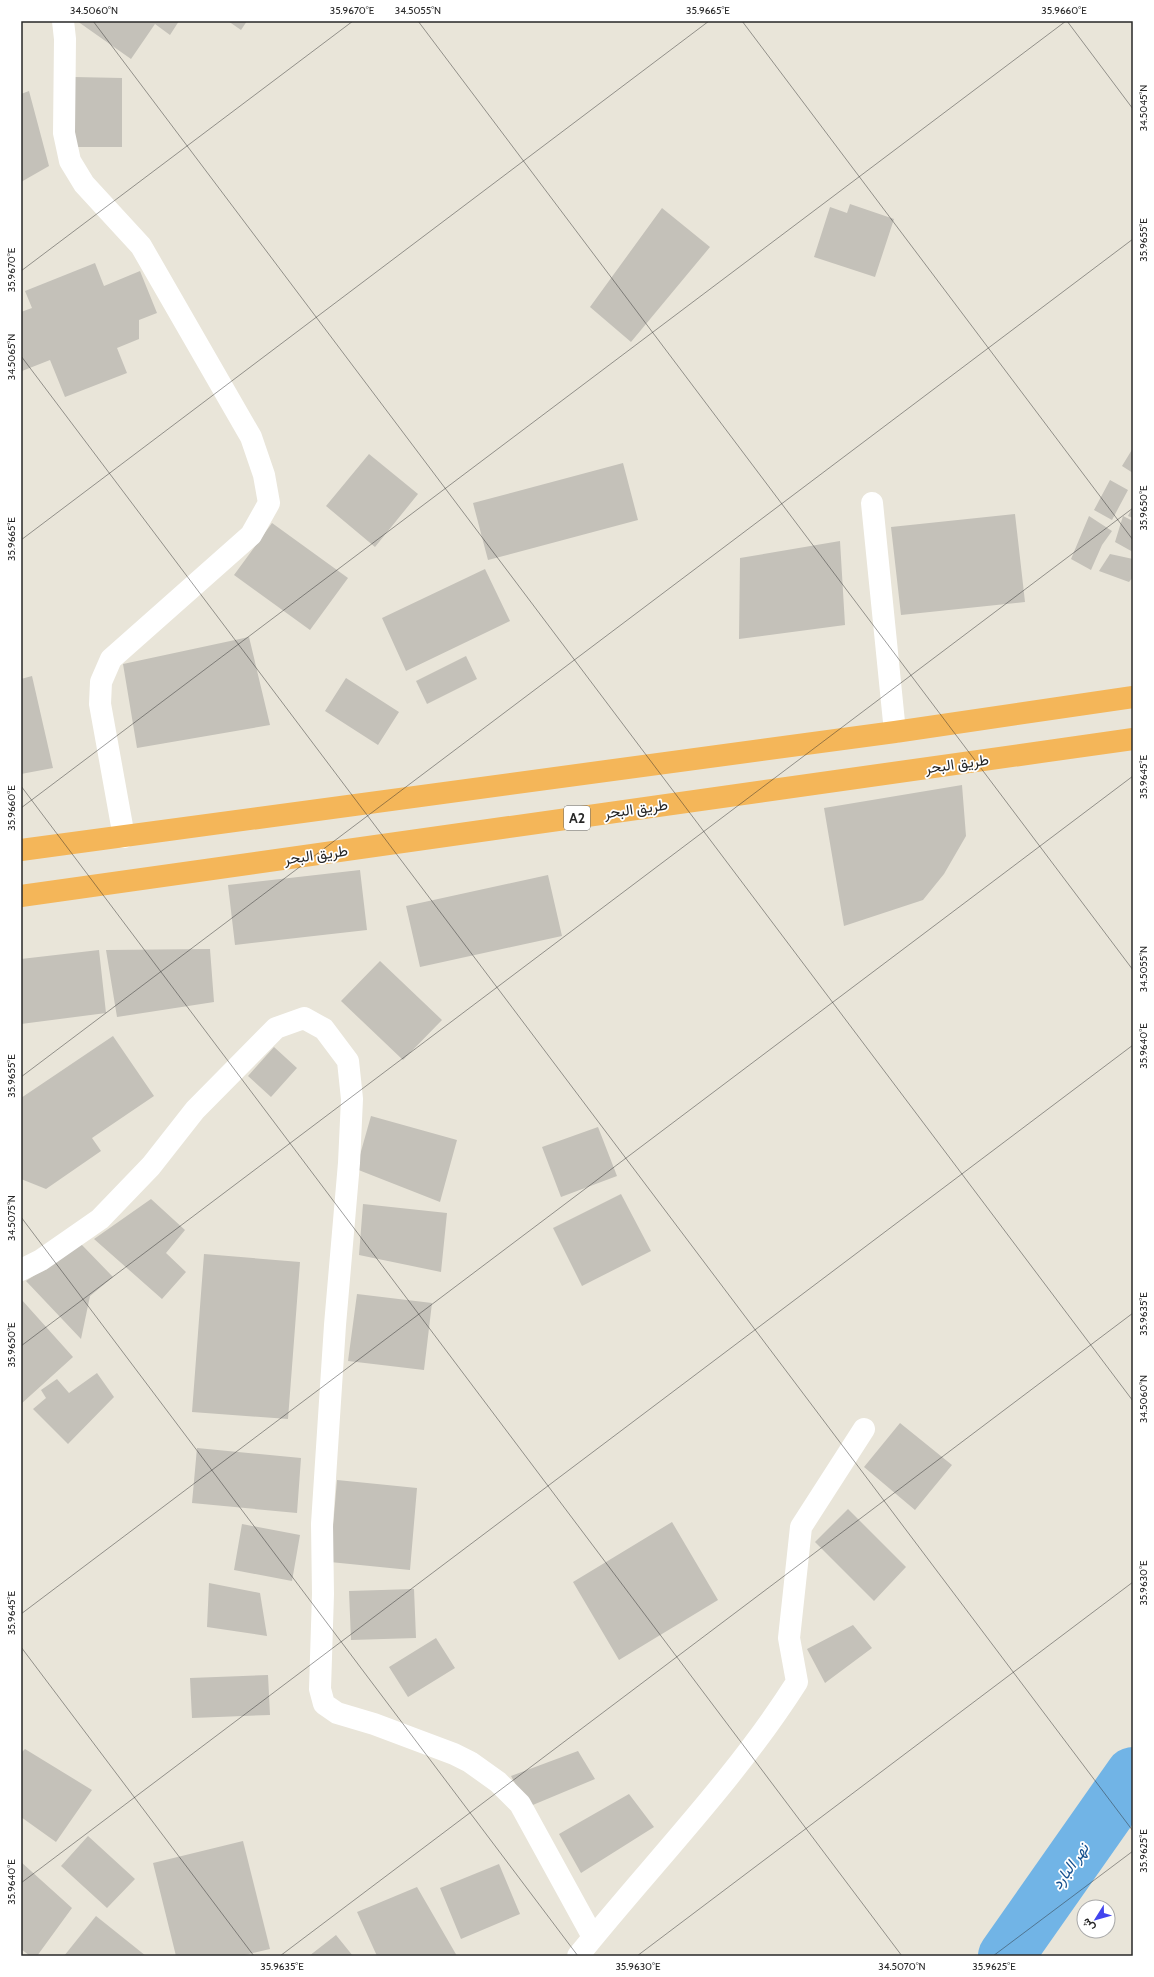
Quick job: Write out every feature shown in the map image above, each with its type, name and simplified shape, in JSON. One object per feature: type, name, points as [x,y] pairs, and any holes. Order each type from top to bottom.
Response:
[{"type":"highway","points":[[21,850],[896,732],[1133,697]]},
{"type":"highway","name":"طريق البحر","points":[[21,896],[1133,739]]},
{"type":"street","points":[[63,21],[65,39],[64,133],[70,161],[84,184],[141,246],[251,437],[264,474],[269,503],[251,535],[111,659],[101,682],[100,704],[124,837]]},
{"type":"street","points":[[872,503],[896,732]]},
{"type":"street","points":[[21,1270],[41,1260],[100,1219],[152,1166],[195,1110],[276,1028],[304,1018],[324,1029],[348,1061],[352,1099],[349,1163],[334,1325],[322,1524],[320,1689],[324,1704],[337,1714],[374,1724],[454,1754],[470,1762],[498,1782],[520,1804],[594,1937]]},
{"type":"street","points":[[578,1956],[720,1787],[776,1715],[797,1682],[789,1638],[801,1527],[864,1429]]},
{"type":"building","points":[[77,21],[179,21],[170,35],[155,24],[131,59]]},
{"type":"building","points":[[228,21],[247,21],[241,30]]},
{"type":"building","points":[[74,77],[122,78],[122,147],[74,147]]},
{"type":"building","points":[[29,91],[49,166],[21,182],[21,94]]},
{"type":"building","points":[[850,204],[894,219],[875,277],[814,257],[830,207],[847,213]]},
{"type":"building","points":[[662,208],[710,247],[631,342],[590,307]]},
{"type":"building","points":[[95,263],[104,286],[140,271],[157,313],[139,320],[139,339],[117,348],[127,373],[65,397],[50,360],[22,371],[21,312],[32,308],[25,291]]},
{"type":"building","points":[[1133,448],[1133,473],[1122,466]]},
{"type":"building","points":[[369,454],[418,494],[375,547],[326,506]]},
{"type":"building","points":[[623,463],[638,520],[488,560],[473,503]]},
{"type":"building","points":[[1110,480],[1128,490],[1112,520],[1094,510]]},
{"type":"building","points":[[1133,506],[1133,518],[1128,516]]},
{"type":"building","points":[[1015,514],[1025,602],[901,615],[891,527]]},
{"type":"building","points":[[1089,516],[1112,531],[1102,545],[1091,570],[1071,559]]},
{"type":"building","points":[[1123,516],[1133,521],[1133,552],[1115,542]]},
{"type":"building","points":[[272,523],[348,578],[310,630],[234,575]]},
{"type":"building","points":[[840,541],[845,625],[739,639],[740,558]]},
{"type":"building","points":[[1110,554],[1133,559],[1133,577],[1129,582],[1099,571]]},
{"type":"building","points":[[485,569],[510,621],[406,671],[382,618]]},
{"type":"building","points":[[249,637],[270,725],[137,748],[123,664]]},
{"type":"building","points":[[466,656],[477,679],[427,704],[416,681]]},
{"type":"building","points":[[32,676],[53,768],[21,774],[21,679]]},
{"type":"building","points":[[346,678],[399,712],[378,745],[325,711]]},
{"type":"building","points":[[962,785],[966,836],[944,874],[923,900],[844,926],[824,808]]},
{"type":"building","points":[[360,870],[367,930],[235,945],[228,885]]},
{"type":"building","points":[[548,875],[562,936],[420,967],[406,906]]},
{"type":"building","points":[[210,949],[214,1002],[117,1017],[106,950]]},
{"type":"building","points":[[99,950],[106,1013],[21,1024],[21,959]]},
{"type":"building","points":[[380,961],[442,1020],[403,1060],[341,1001]]},
{"type":"building","points":[[113,1036],[154,1096],[92,1138],[101,1151],[46,1189],[21,1179],[21,1098]]},
{"type":"building","points":[[274,1047],[297,1068],[271,1097],[248,1076]]},
{"type":"building","points":[[371,1116],[457,1140],[440,1202],[356,1169]]},
{"type":"building","points":[[598,1127],[617,1176],[561,1197],[542,1147]]},
{"type":"building","points":[[621,1194],[651,1251],[582,1286],[553,1228]]},
{"type":"building","points":[[151,1199],[185,1230],[166,1253],[186,1272],[162,1299],[94,1239]]},
{"type":"building","points":[[363,1204],[447,1213],[441,1272],[359,1255]]},
{"type":"building","points":[[81,1244],[113,1277],[90,1296],[81,1339],[26,1281]]},
{"type":"building","points":[[204,1254],[300,1262],[288,1419],[192,1412]]},
{"type":"building","points":[[357,1294],[432,1303],[424,1370],[348,1361]]},
{"type":"building","points":[[21,1299],[73,1357],[21,1404]]},
{"type":"building","points":[[97,1373],[114,1397],[68,1444],[33,1409],[46,1398],[41,1390],[57,1379],[69,1393]]},
{"type":"building","points":[[900,1423],[952,1465],[915,1510],[864,1467]]},
{"type":"building","points":[[197,1448],[301,1458],[297,1513],[192,1503]]},
{"type":"building","points":[[337,1480],[417,1488],[410,1570],[330,1562]]},
{"type":"building","points":[[848,1509],[906,1567],[874,1601],[815,1542]]},
{"type":"building","points":[[672,1522],[718,1600],[619,1660],[573,1582]]},
{"type":"building","points":[[242,1524],[300,1535],[292,1581],[234,1570]]},
{"type":"building","points":[[209,1583],[260,1593],[267,1636],[207,1627]]},
{"type":"building","points":[[414,1589],[416,1638],[351,1640],[349,1591]]},
{"type":"building","points":[[853,1625],[872,1648],[825,1683],[807,1649]]},
{"type":"building","points":[[436,1638],[455,1668],[408,1697],[389,1667]]},
{"type":"building","points":[[268,1675],[270,1715],[192,1718],[190,1678]]},
{"type":"building","points":[[25,1749],[92,1790],[56,1842],[21,1817],[21,1753]]},
{"type":"building","points":[[578,1751],[595,1779],[528,1807],[511,1776]]},
{"type":"building","points":[[629,1794],[654,1827],[581,1873],[559,1834]]},
{"type":"building","points":[[88,1836],[135,1879],[107,1908],[61,1866]]},
{"type":"building","points":[[243,1841],[270,1949],[240,1956],[176,1956],[153,1863]]},
{"type":"building","points":[[21,1862],[72,1908],[37,1956],[30,1956],[21,1949]]},
{"type":"building","points":[[499,1864],[520,1914],[461,1939],[440,1888]]},
{"type":"building","points":[[417,1887],[457,1956],[377,1956],[357,1912]]},
{"type":"building","points":[[96,1916],[146,1956],[64,1956]]},
{"type":"building","points":[[336,1935],[353,1956],[309,1956]]},
{"type":"waterway","name":"نهر البارد","points":[[1006,1956],[1133,1775]]}]
